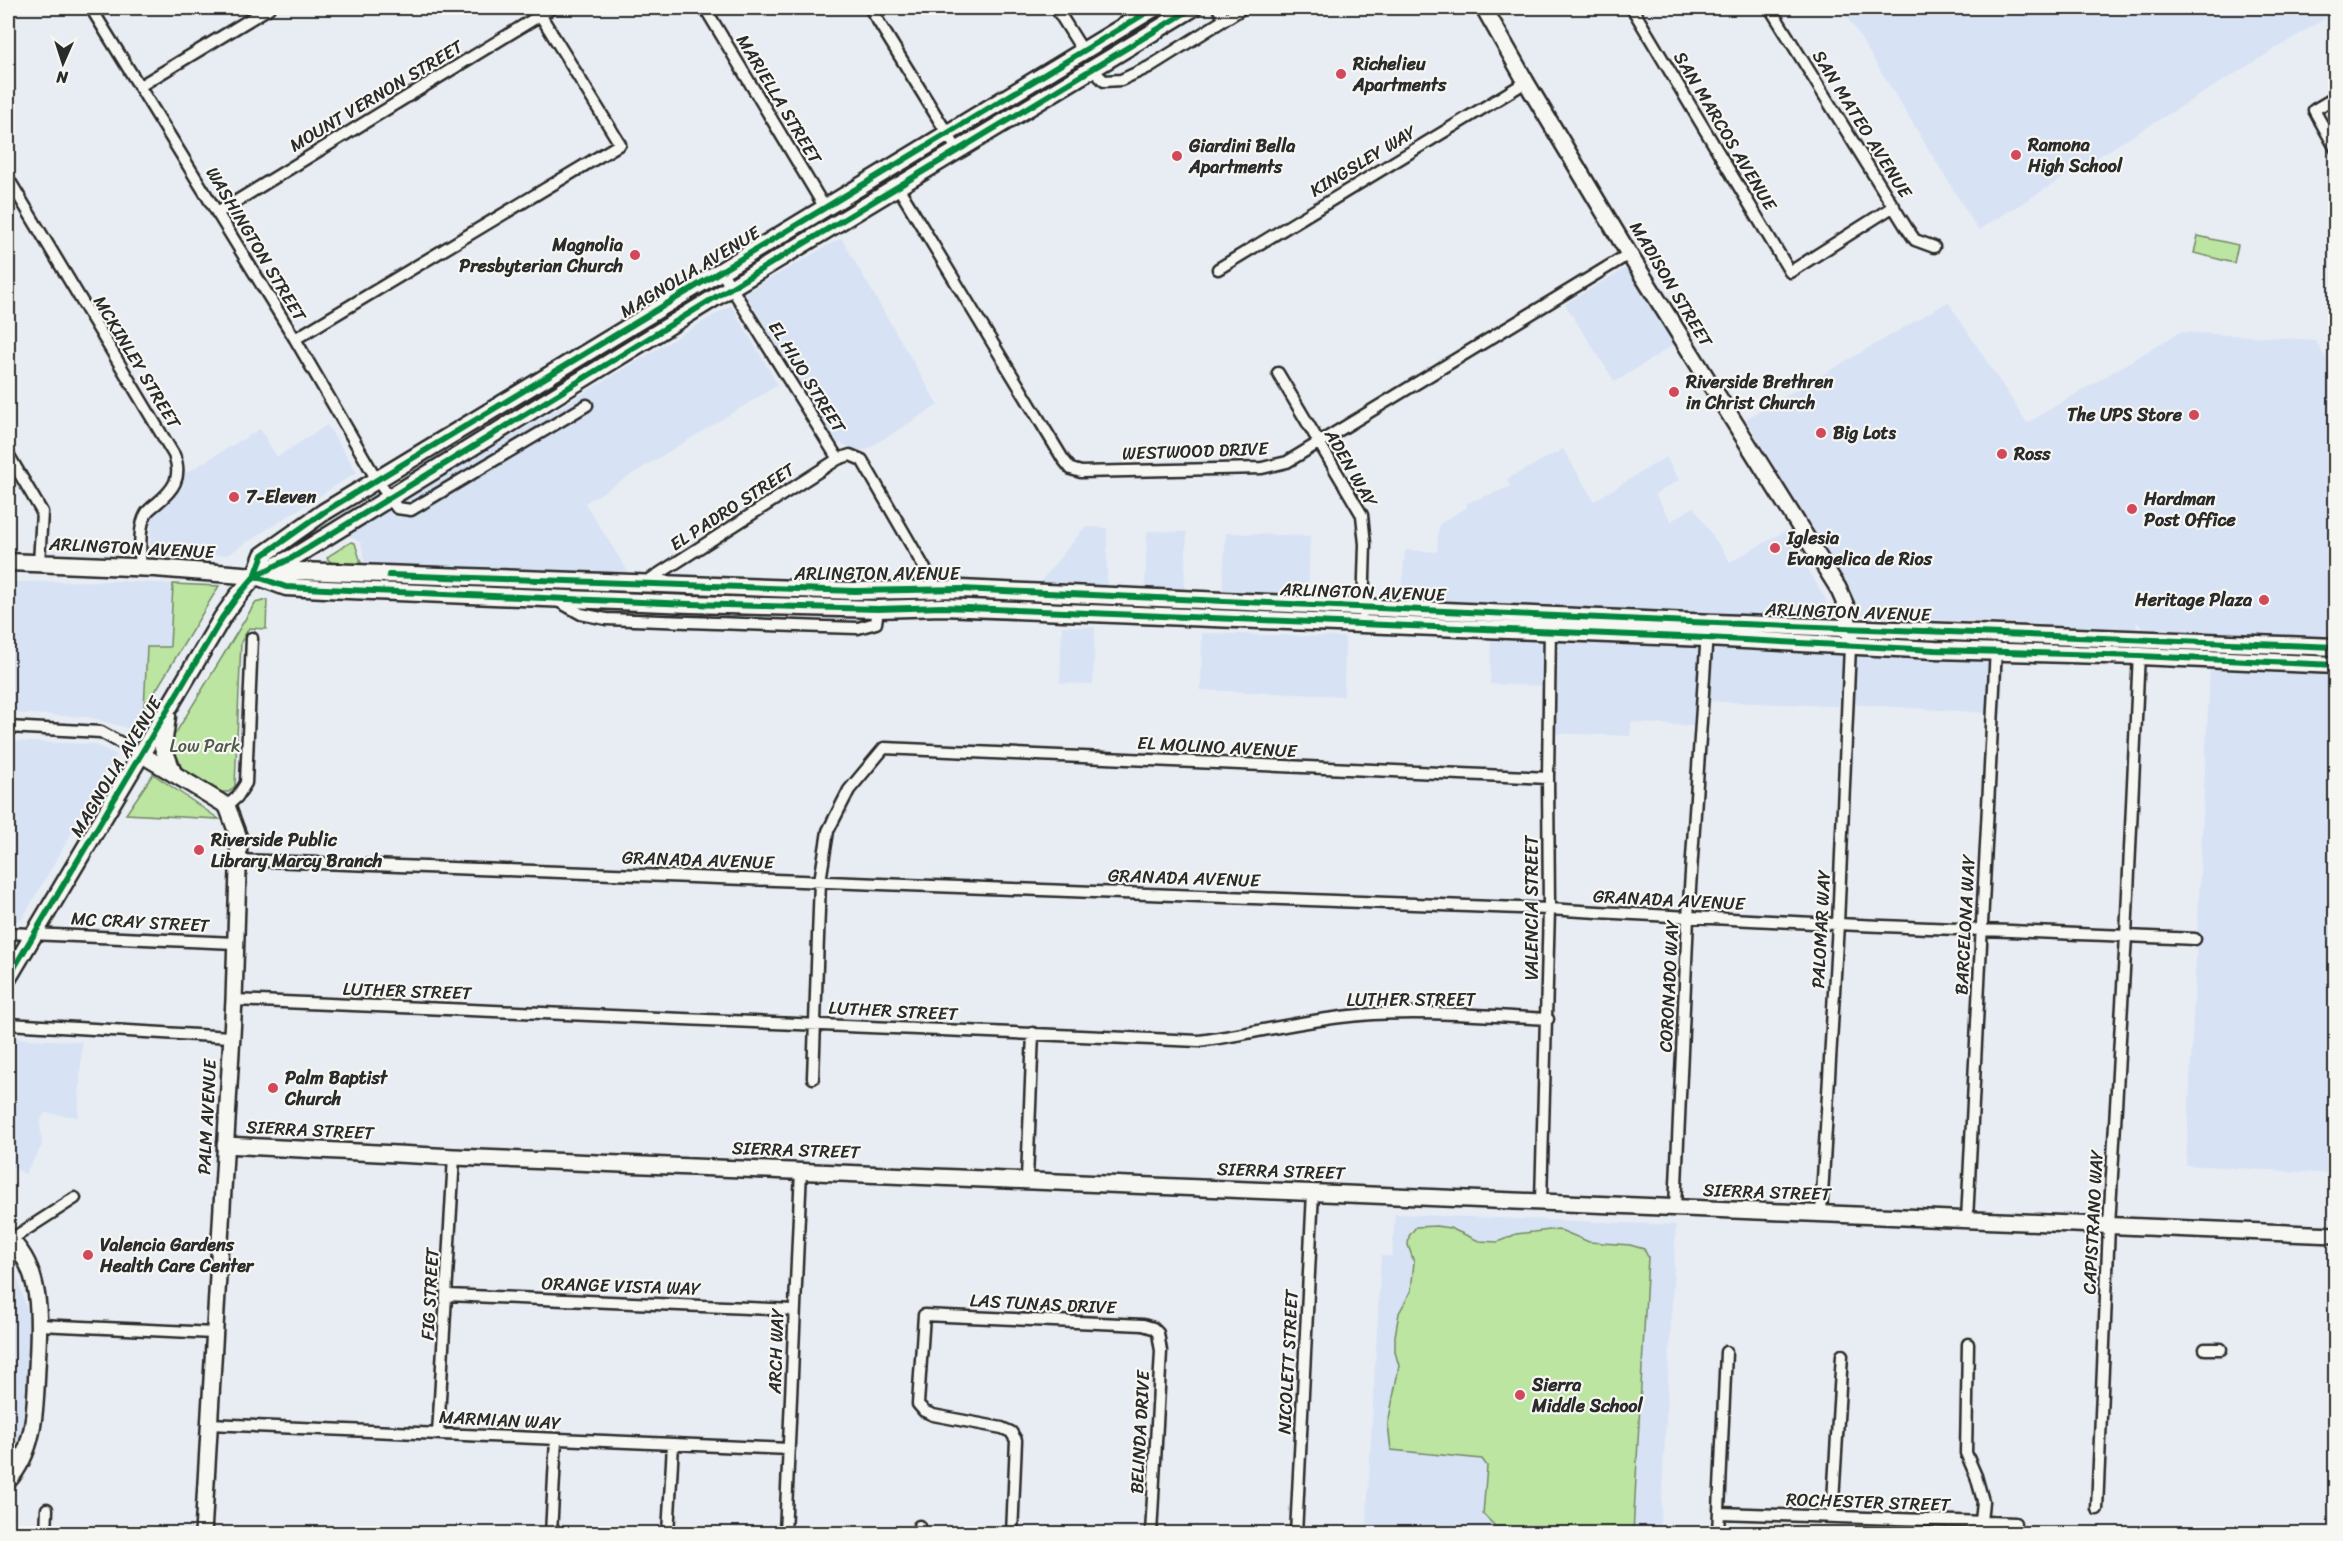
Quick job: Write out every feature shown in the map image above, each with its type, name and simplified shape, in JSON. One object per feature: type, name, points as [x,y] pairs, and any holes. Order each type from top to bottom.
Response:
[{"type":"main road","name":"MAGNOLIA AVENUE","points":[[8,978],[222,618],[255,576],[263,555],[324,512],[1154,8]]},
{"type":"main road","name":"MAGNOLIA AVENUE","points":[[255,576],[292,558],[390,499],[732,287],[1193,8]]},
{"type":"main road","points":[[320,541],[318,561],[327,572]]},
{"type":"main road","name":"ARLINGTON AVENUE","points":[[8,562],[140,567],[255,576],[299,571],[855,591],[938,589],[1363,606],[1550,615],[1850,646],[1996,652],[2139,648],[2336,647]]},
{"type":"main road","name":"ARLINGTON AVENUE","points":[[255,576],[286,587],[690,604],[878,609],[942,607],[1550,633],[1848,627],[1997,633],[2336,665]]},
{"type":"main road","points":[[168,709],[163,747],[173,773]]},
{"type":"street","name":"WASHINGTON STREET","points":[[91,8],[295,339],[390,499]]},
{"type":"street","points":[[140,86],[269,8]]},
{"type":"street","name":"MOUNT VERNON STREET","points":[[217,213],[538,11],[552,8]]},
{"type":"street","name":"MARIELLA STREET","points":[[705,8],[825,208]]},
{"type":"street","points":[[870,8],[958,151]]},
{"type":"street","points":[[1056,8],[1083,51]]},
{"type":"street","points":[[1218,8],[1224,18]]},
{"type":"street","points":[[1092,69],[1104,81],[1121,80],[1191,41],[1242,8]]},
{"type":"street","name":"MADISON STREET","points":[[1484,8],[1629,254],[1838,588],[1846,606],[1850,646]]},
{"type":"street","name":"SAN MARCOS AVENUE","points":[[1632,8],[1790,272],[1894,206]]},
{"type":"street","name":"SAN MATEO AVENUE","points":[[1770,8],[1915,240],[1934,247]]},
{"type":"street","points":[[295,339],[620,144],[538,11]]},
{"type":"street","name":"KINGSLEY WAY","points":[[1218,269],[1526,82]]},
{"type":"street","points":[[2336,97],[2314,110],[2336,149]]},
{"type":"street","name":"MCKINLEY STREET","points":[[8,178],[178,465],[178,478],[173,488],[147,512],[143,522],[140,567]]},
{"type":"street","name":"WESTWOOD DRIVE","points":[[898,186],[1071,469],[1081,472],[1262,468],[1287,462],[1319,445],[1629,254]]},
{"type":"street","name":"EL HIJO STREET","points":[[721,271],[838,459],[850,456],[862,460],[938,589],[942,607]]},
{"type":"street","name":"ADEN WAY","points":[[1278,373],[1362,515],[1365,544],[1362,624]]},
{"type":"street","points":[[390,499],[397,508],[411,510],[587,405]]},
{"type":"street","points":[[8,454],[42,512],[39,563]]},
{"type":"street","name":"EL PADRO STREET","points":[[643,584],[838,459]]},
{"type":"street","points":[[554,598],[581,615],[606,619],[858,628],[876,623],[878,609]]},
{"type":"street","points":[[690,604],[690,622]]},
{"type":"street","name":"VALENCIA STREET","points":[[1541,1201],[1550,909],[1548,778],[1550,615]]},
{"type":"street","name":"CORONADO WAY","points":[[1675,1207],[1688,918],[1707,631]]},
{"type":"street","name":"BARCELONA WAY","points":[[1967,1220],[1997,633]]},
{"type":"street","points":[[8,727],[101,732],[227,806],[237,797],[246,783],[252,638]]},
{"type":"street","name":"PALOMAR WAY","points":[[1821,1213],[1838,924],[1850,646]]},
{"type":"street","name":"CAPISTRANO WAY","points":[[2097,1509],[2109,1226],[2126,936],[2139,648]]},
{"type":"street","name":"EL MOLINO AVENUE","points":[[820,881],[828,831],[849,790],[884,748],[1548,778]]},
{"type":"street","name":"PALM AVENUE","points":[[202,1533],[234,1000],[239,860],[239,838],[227,806]]},
{"type":"street","name":"GRANADA AVENUE","points":[[239,860],[1550,909],[1688,918],[2126,936]]},
{"type":"street","points":[[813,1078],[813,1023],[820,881]]},
{"type":"street","name":"MC CRAY STREET","points":[[8,933],[235,943]]},
{"type":"street","points":[[2126,936],[2195,939]]},
{"type":"street","name":"LUTHER STREET","points":[[234,1000],[1199,1041],[1316,1020],[1363,1015],[1400,1013],[1548,1019]]},
{"type":"street","points":[[8,1024],[231,1037]]},
{"type":"street","points":[[1027,1179],[1033,1034]]},
{"type":"street","name":"SIERRA STREET","points":[[225,1145],[454,1157],[2336,1235]]},
{"type":"street","name":"FIG STREET","points":[[438,1434],[454,1157]]},
{"type":"street","name":"ARCH WAY","points":[[785,1533],[793,1310],[801,1170]]},
{"type":"street","name":"NICOLETT STREET","points":[[1296,1533],[1313,1192]]},
{"type":"street","points":[[8,1481],[25,1455],[34,1420],[39,1325],[35,1287],[25,1262],[9,1239],[75,1198]]},
{"type":"street","name":"ORANGE VISTA WAY","points":[[447,1295],[793,1310]]},
{"type":"street","name":"LAS TUNAS DRIVE","points":[[1012,1533],[1016,1440],[1011,1432],[1002,1428],[933,1415],[924,1411],[918,1404],[924,1316],[1143,1325],[1153,1328],[1158,1333]]},
{"type":"street","points":[[39,1325],[214,1333]]},
{"type":"street","name":"BELINDA DRIVE","points":[[1151,1533],[1161,1351],[1158,1333]]},
{"type":"street","points":[[1968,1344],[1965,1453],[1976,1476],[1983,1501],[1981,1522]]},
{"type":"street","points":[[2205,1349],[2221,1349]]},
{"type":"street","points":[[1718,1533],[1726,1352]]},
{"type":"street","points":[[1833,1517],[1842,1355]]},
{"type":"street","name":"MARMIAN WAY","points":[[208,1424],[789,1449]]},
{"type":"street","points":[[551,1533],[556,1439]]},
{"type":"street","points":[[668,1533],[673,1444]]},
{"type":"street","points":[[46,1533],[47,1509]]},
{"type":"street","name":"ROCHESTER STREET","points":[[1719,1513],[2015,1523]]},
{"type":"shaded area","name":"Ramona High School","points":[[1842,8],[2335,8],[2336,12],[1978,230]]},
{"type":"shaded area","points":[[841,238],[938,405],[866,450],[838,443],[830,433],[745,293]]},
{"type":"shaded area","points":[[1628,267],[1675,344],[1615,382],[1565,304]]},
{"type":"shaded area","points":[[1948,302],[2027,423],[2180,332],[2315,340],[2335,373],[2335,638],[2142,629],[2138,622],[2135,629],[1860,616],[1746,419]]},
{"type":"shaded area","points":[[731,305],[778,385],[585,503],[630,575],[365,564],[361,543],[344,533],[408,498]]},
{"type":"shaded area","points":[[327,425],[357,472],[227,555],[150,553],[152,516],[183,487],[184,474],[260,429],[277,457]]},
{"type":"shaded area","points":[[1563,449],[1594,501],[1666,457],[1679,480],[1655,494],[1671,521],[1694,507],[1730,562],[1787,530],[1826,600],[1825,608],[1813,617],[1401,601],[1405,550],[1437,552],[1439,524],[1467,507],[1467,503],[1510,487],[1507,479]]},
{"type":"shaded area","points":[[1085,527],[1107,528],[1107,587],[1038,585]]},
{"type":"shaded area","points":[[1147,531],[1187,532],[1184,592],[1145,589]]},
{"type":"shaded area","points":[[1226,533],[1310,536],[1308,595],[1222,593]]},
{"type":"shaded area","points":[[118,581],[173,584],[170,648],[147,647],[143,716],[135,728],[130,729],[89,717],[8,713],[8,582]]},
{"type":"shaded area","points":[[1062,626],[1095,627],[1093,684],[1060,683]]},
{"type":"shaded area","points":[[1202,633],[1345,637],[1344,696],[1201,690]]},
{"type":"shaded area","points":[[1491,638],[1977,660],[2004,669],[2001,714],[1852,704],[1835,706],[1706,701],[1704,727],[1631,722],[1630,736],[1551,733],[1551,686],[1490,684]]},
{"type":"shaded area","points":[[2210,668],[2335,675],[2335,1174],[2186,1165]]},
{"type":"shaded area","points":[[8,741],[94,744],[117,755],[23,917],[17,921],[8,921]]},
{"type":"shaded area","points":[[8,1039],[82,1042],[78,1117],[45,1113],[40,1122],[42,1146],[25,1174],[13,1167],[8,1177]]},
{"type":"shaded area","name":"Sierra Middle School","points":[[1395,1214],[1676,1225],[1660,1533],[1366,1534],[1381,1256],[1392,1256]]},
{"type":"shaded area","points":[[8,1261],[16,1273],[31,1323],[22,1427],[8,1465]]},
{"type":"green space","points":[[2198,236],[2238,245],[2234,263],[2194,253]]},
{"type":"green space","points":[[351,542],[355,543],[362,566],[338,565],[330,562],[327,558],[330,555]]},
{"type":"green space","name":"Low Park","points":[[173,584],[219,586],[144,710],[147,647],[170,647]]},
{"type":"green space","name":"Low Park","points":[[267,600],[266,629],[249,628],[241,642],[235,786],[229,792],[218,792],[180,769],[169,744],[255,603]]},
{"type":"green space","name":"Low Park","points":[[153,774],[219,819],[126,814]]},
{"type":"green space","name":"Sierra Middle School","points":[[1416,1227],[1450,1228],[1479,1241],[1498,1242],[1516,1234],[1558,1229],[1589,1242],[1630,1245],[1644,1249],[1648,1257],[1633,1533],[1495,1526],[1483,1514],[1487,1466],[1482,1459],[1391,1450],[1388,1424],[1399,1366],[1395,1352],[1395,1336],[1399,1313],[1411,1291],[1414,1262],[1408,1245],[1409,1236]]},
{"type":"cycle path","points":[[8,978],[222,618],[255,576],[263,555],[324,512],[1154,8]]},
{"type":"cycle path","points":[[255,576],[292,558],[732,287],[1193,8]]},
{"type":"cycle path","points":[[389,575],[855,591],[961,589],[1690,622],[2336,647]]},
{"type":"cycle path","points":[[255,576],[286,587],[325,589],[690,604],[878,609],[942,607],[2336,665]]},
{"type":"place","name":"Richelieu Apartments","points":[[1341,74]]},
{"type":"place","name":"Ramona High School","points":[[2016,155]]},
{"type":"place","name":"Giardini Bella Apartments","points":[[1177,156]]},
{"type":"place","name":"Magnolia Presbyterian Church","points":[[635,255]]},
{"type":"place","name":"Riverside Brethren in Christ Church","points":[[1674,392]]},
{"type":"place","name":"The UPS Store","points":[[2194,415]]},
{"type":"place","name":"Big Lots","points":[[1821,433]]},
{"type":"place","name":"Ross","points":[[2002,454]]},
{"type":"place","name":"7-Eleven","points":[[234,497]]},
{"type":"place","name":"Hardman Post Office","points":[[2132,509]]},
{"type":"place","name":"Iglesia Evangelica de Rios","points":[[1775,548]]},
{"type":"place","name":"Heritage Plaza","points":[[2264,600]]},
{"type":"place","name":"Riverside Public Library Marcy Branch","points":[[199,850]]},
{"type":"place","name":"Palm Baptist Church","points":[[273,1088]]},
{"type":"place","name":"Valencia Gardens Health Care Center","points":[[88,1255]]},
{"type":"place","name":"Sierra Middle School","points":[[1520,1395]]}]
